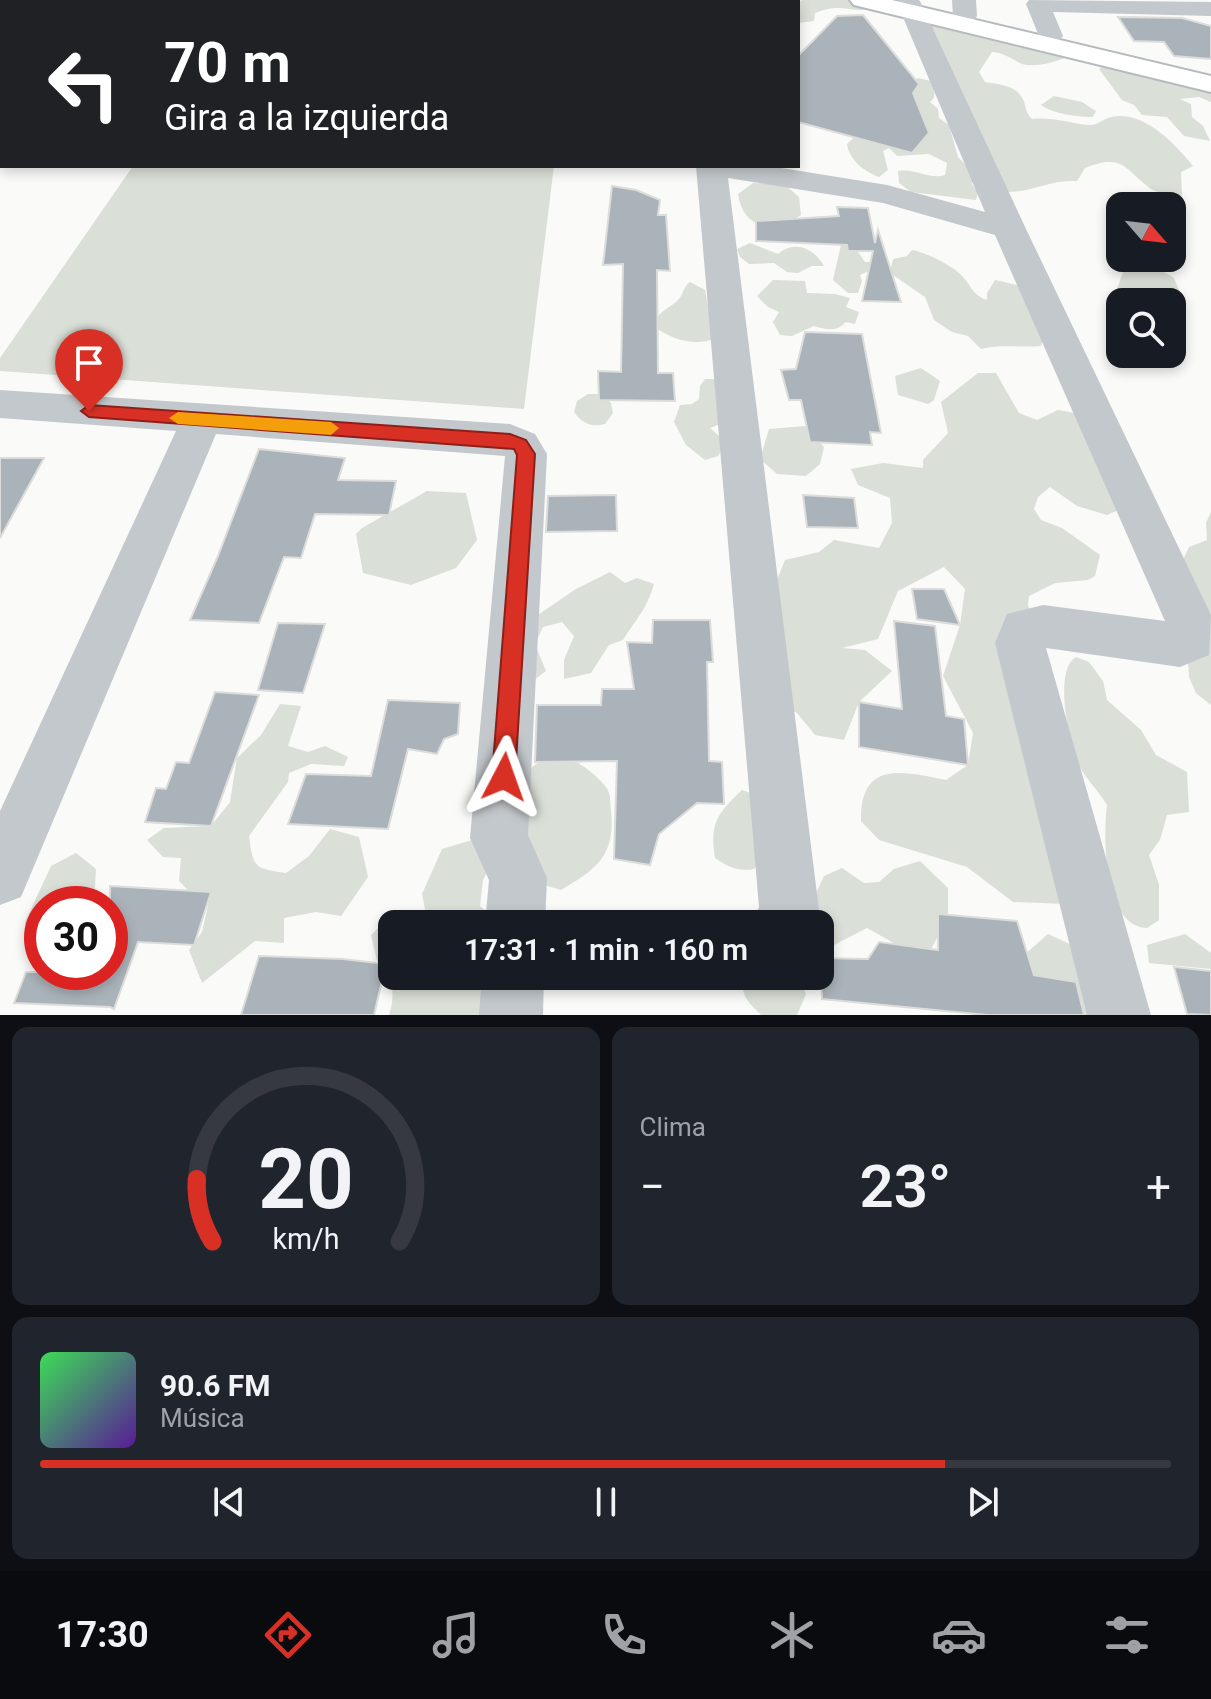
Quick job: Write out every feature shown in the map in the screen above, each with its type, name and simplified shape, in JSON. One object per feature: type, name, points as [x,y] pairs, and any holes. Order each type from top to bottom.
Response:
[{"type":"main road","points":[[862,0],[965,8],[1050,36],[1211,73]]},
{"type":"main road","points":[[906,5],[1211,84]]},
{"type":"street","points":[[1050,36],[1036,8],[1038,4],[1211,9]]},
{"type":"street","points":[[906,5],[1192,626],[1192,639],[1180,645],[1043,626],[1024,629],[1020,643],[1119,1015]]},
{"type":"street","points":[[711,168],[789,910]]},
{"type":"street","points":[[724,168],[887,194],[1009,229]]},
{"type":"street","points":[[0,404],[510,440],[520,445],[526,454],[499,838],[518,878],[516,910]]},
{"type":"street","points":[[0,876],[202,420]]},
{"type":"street","points":[[511,1015],[512,990]]},
{"type":"shaded area","points":[[855,0],[867,6],[864,10],[823,10],[815,13],[814,21],[800,23],[800,1]]},
{"type":"shaded area","points":[[916,20],[1067,57],[1045,64],[1027,65],[992,52],[979,72],[985,82],[1018,92],[1032,119],[1091,125],[1111,117],[1135,119],[1168,139],[1193,166],[1181,172],[1182,192],[1154,191],[1123,166],[1108,162],[1085,168],[1077,181],[1007,192]]},
{"type":"shaded area","points":[[1107,64],[1211,92],[1211,102],[1199,97],[1180,99],[1191,104],[1192,117],[1203,126],[1210,141],[1184,136],[1167,117],[1142,115],[1134,105],[1122,100],[1099,69]]},
{"type":"shaded area","points":[[918,78],[931,81],[935,87],[934,98],[930,102],[938,109],[939,118],[949,125],[958,157],[974,173],[972,184],[978,193],[976,200],[911,192],[899,183],[898,171],[945,175],[947,163],[929,154],[897,156],[889,148],[883,151],[888,170],[879,177],[863,169],[851,155],[847,144]]},
{"type":"shaded area","points":[[1054,96],[1082,102],[1096,111],[1093,117],[1080,116],[1059,113],[1041,105]]},
{"type":"shaded area","points":[[132,168],[554,168],[524,409],[0,371],[0,358]]},
{"type":"shaded area","points":[[753,183],[784,184],[799,197],[801,215],[770,226],[753,221],[741,206],[738,194]]},
{"type":"shaded area","points":[[750,243],[778,254],[791,247],[803,248],[815,255],[824,266],[812,266],[798,273],[787,272],[774,263],[749,264],[740,257],[737,249]]},
{"type":"shaded area","points":[[852,243],[865,262],[872,262],[876,268],[860,275],[862,281],[858,293],[848,293],[833,280],[841,245]]},
{"type":"shaded area","points":[[912,250],[949,266],[987,300],[987,293],[995,280],[1017,285],[1046,331],[1041,346],[981,349],[968,336],[952,332],[934,320],[925,297],[890,273],[893,259],[907,256]]},
{"type":"shaded area","points":[[1123,272],[1164,272],[1174,278],[1178,288],[1117,288]]},
{"type":"shaded area","points":[[773,280],[805,281],[807,293],[850,298],[846,307],[859,312],[855,324],[846,322],[831,329],[814,326],[792,336],[780,335],[773,322],[779,312],[768,307],[757,296]]},
{"type":"shaded area","points":[[690,282],[705,290],[714,339],[699,342],[684,340],[655,327],[657,318],[679,299]]},
{"type":"shaded area","points":[[921,368],[940,381],[934,400],[928,404],[898,395],[895,376]]},
{"type":"shaded area","points":[[978,373],[996,373],[1019,413],[1037,420],[1058,410],[1087,415],[1123,508],[1107,515],[1077,506],[1050,487],[1038,497],[1034,509],[1041,520],[1062,528],[1100,555],[1095,576],[1088,580],[1055,583],[1029,596],[1028,605],[1037,632],[1066,904],[1013,902],[967,867],[879,840],[861,821],[863,801],[876,779],[900,773],[946,780],[968,765],[973,733],[943,676],[960,625],[965,589],[944,567],[898,591],[878,639],[842,648],[865,650],[892,671],[859,702],[844,740],[815,735],[797,713],[782,704],[757,630],[785,560],[819,552],[834,540],[879,548],[892,523],[890,498],[858,485],[851,469],[883,463],[923,468],[923,460],[948,433],[941,402]]},
{"type":"shaded area","points":[[705,379],[718,379],[723,423],[710,428],[726,442],[718,456],[705,460],[686,445],[674,422],[680,405],[692,404],[699,399],[700,386]]},
{"type":"shaded area","points":[[588,394],[602,394],[611,403],[613,413],[605,424],[587,424],[574,412],[577,401]]},
{"type":"shaded area","points":[[805,426],[824,447],[820,464],[806,476],[777,474],[760,459],[769,429]]},
{"type":"shaded area","points":[[427,491],[466,493],[477,540],[456,568],[411,585],[363,573],[356,534]]},
{"type":"shaded area","points":[[1211,512],[1211,705],[1196,693],[1189,677],[1182,562],[1189,547],[1207,540],[1206,523]]},
{"type":"shaded area","points":[[610,572],[625,583],[637,578],[654,584],[645,607],[623,640],[609,645],[591,673],[564,679],[564,660],[574,636],[562,622],[543,627],[535,644],[546,671],[529,684],[529,621],[576,589]]},
{"type":"shaded area","points":[[1076,657],[1089,662],[1103,681],[1107,700],[1141,730],[1156,755],[1187,772],[1189,812],[1167,815],[1160,840],[1149,855],[1159,885],[1159,920],[1147,928],[1132,924],[1114,897],[1106,857],[1107,805],[1078,764],[1071,740],[1064,691],[1069,664]]},
{"type":"shaded area","points":[[280,704],[301,706],[288,746],[308,752],[325,746],[348,757],[344,766],[311,764],[289,773],[288,782],[249,836],[254,861],[262,868],[286,873],[309,856],[330,829],[359,837],[368,877],[341,916],[316,912],[284,918],[284,943],[255,941],[202,983],[189,950],[202,932],[211,892],[194,896],[179,881],[181,858],[163,857],[147,840],[164,828],[211,826],[230,802],[237,758],[261,735]]},
{"type":"shaded area","points":[[566,755],[608,789],[612,826],[607,850],[601,860],[561,890],[519,872],[520,777],[540,761]]},
{"type":"shaded area","points":[[742,790],[761,797],[769,847],[754,869],[749,870],[734,868],[715,858],[713,846],[715,827],[721,812]]},
{"type":"shaded area","points":[[472,840],[493,860],[483,880],[480,906],[485,910],[425,910],[422,894],[442,849]]},
{"type":"shaded area","points":[[76,853],[96,869],[95,886],[42,886],[51,866]]},
{"type":"shaded area","points":[[920,861],[948,888],[948,918],[931,949],[899,946],[867,928],[834,945],[834,910],[808,910],[824,876],[842,868],[864,883],[879,882],[894,869]]},
{"type":"shaded area","points":[[378,928],[378,961],[377,961],[371,935]]},
{"type":"shaded area","points":[[1048,934],[1074,946],[1096,1015],[1022,1015],[1023,956]]},
{"type":"shaded area","points":[[1185,934],[1211,953],[1211,969],[1149,963],[1147,945]]},
{"type":"shaded area","points":[[392,990],[519,990],[513,1015],[389,1015]]},
{"type":"shaded area","points":[[743,990],[804,990],[806,994],[797,1015],[761,1015]]},
{"type":"building","points":[[863,15],[919,84],[913,93],[929,133],[912,153],[800,123],[800,54],[837,16]]},
{"type":"building","points":[[1118,17],[1182,18],[1211,26],[1211,59],[1174,56],[1164,42],[1134,41]]},
{"type":"building","points":[[612,186],[636,190],[660,200],[658,215],[666,215],[670,271],[657,270],[658,373],[673,373],[675,401],[599,400],[598,371],[621,372],[623,264],[603,265]]},
{"type":"building","points":[[837,207],[868,208],[875,243],[878,230],[901,302],[862,301],[873,251],[848,251],[847,245],[756,241],[756,221],[839,216]]},
{"type":"building","points":[[805,332],[862,334],[881,433],[870,432],[872,445],[810,442],[801,400],[789,400],[781,370],[796,369]]},
{"type":"building","points":[[259,449],[345,458],[338,480],[396,481],[389,515],[315,514],[301,558],[284,557],[259,623],[190,620],[218,556]]},
{"type":"building","points":[[0,458],[44,458],[0,538]]},
{"type":"building","points":[[616,495],[617,531],[546,532],[548,496]]},
{"type":"building","points":[[803,495],[854,498],[858,528],[807,527]]},
{"type":"building","points":[[912,589],[944,589],[960,625],[917,619]]},
{"type":"building","points":[[653,620],[710,620],[713,662],[707,662],[709,761],[722,762],[724,804],[697,803],[659,834],[650,865],[614,859],[617,761],[535,762],[537,705],[601,705],[602,689],[634,689],[627,642],[652,643]]},
{"type":"building","points":[[894,621],[935,626],[946,716],[964,719],[968,765],[859,747],[859,702],[902,709]]},
{"type":"building","points":[[278,623],[325,624],[303,693],[258,690]]},
{"type":"building","points":[[215,692],[259,695],[211,826],[145,822],[156,788],[166,789],[176,762],[189,763]]},
{"type":"building","points":[[388,700],[460,703],[458,734],[444,739],[437,754],[408,749],[388,829],[288,824],[306,774],[371,776]]},
{"type":"building","points":[[128,887],[211,892],[194,945],[138,942],[128,970]]},
{"type":"building","points":[[938,914],[1017,921],[1034,975],[1076,982],[1084,1015],[987,1015],[822,999],[822,990],[834,990],[834,958],[868,959],[879,942],[938,950]]},
{"type":"building","points":[[259,956],[378,963],[380,990],[374,1015],[241,1015]]},
{"type":"building","points":[[1174,967],[1211,971],[1211,1015],[1187,1014]]},
{"type":"building","points":[[24,977],[24,990],[121,990],[114,1009],[14,1003]]},
{"type":"slow traffic","points":[[178,418],[331,428]]},
{"type":"route","points":[[89,411],[510,440],[520,445],[526,454],[504,777]]}]
